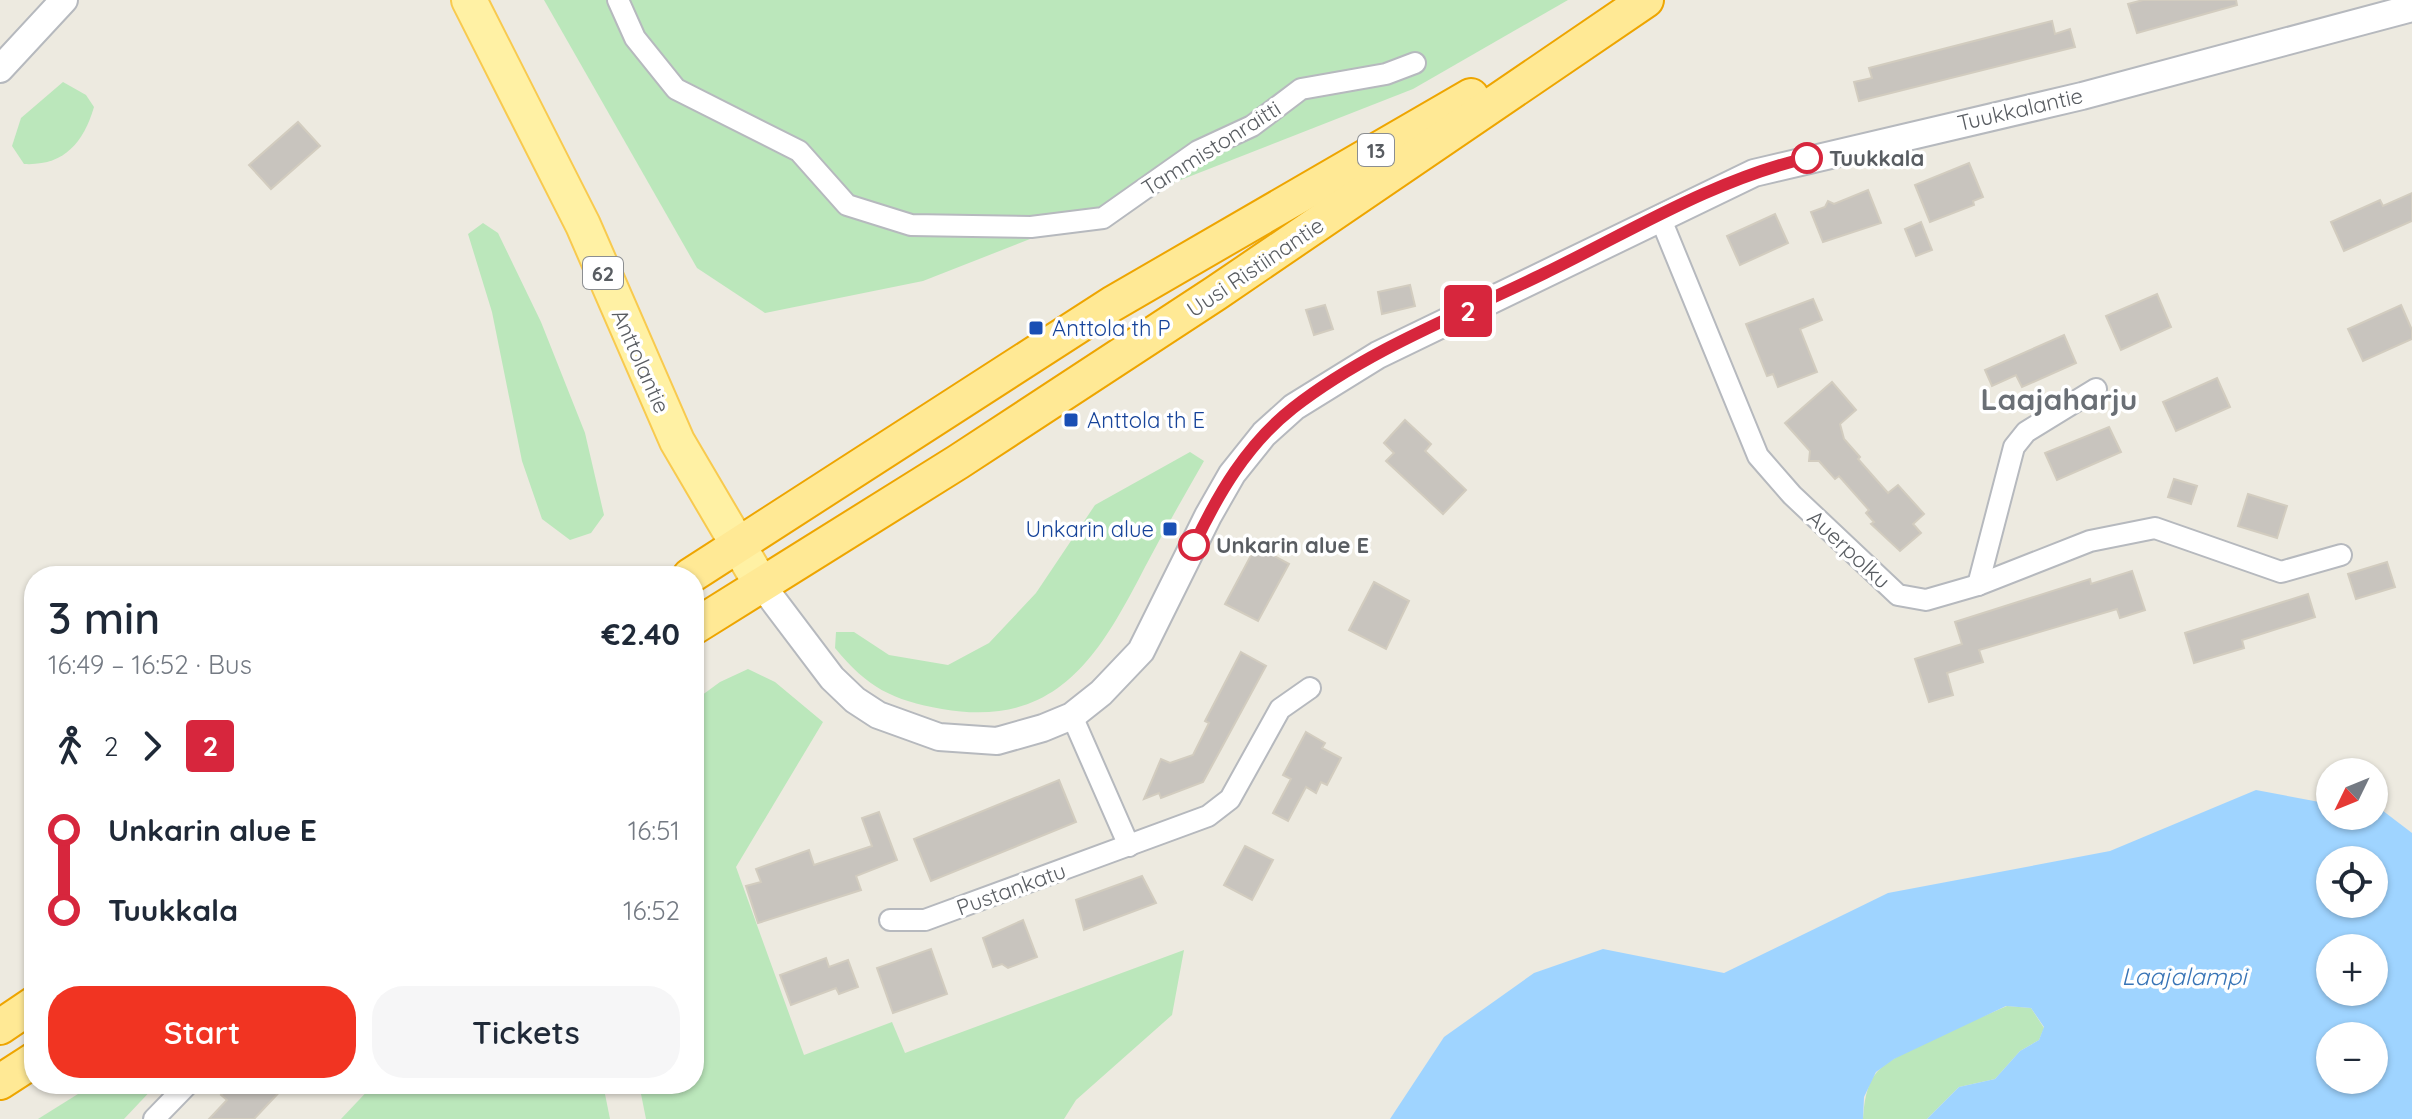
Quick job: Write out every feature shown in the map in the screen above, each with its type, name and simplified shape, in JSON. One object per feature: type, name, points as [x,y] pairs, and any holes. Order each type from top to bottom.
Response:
[{"type":"highway","name":"Uusi Ristiinantie","points":[[704,567],[1112,304],[1644,0]]},
{"type":"highway","name":"Uusi Ristiinantie","points":[[704,621],[958,462],[1216,293],[1644,0]]},
{"type":"highway","points":[[0,1027],[24,1011]]},
{"type":"highway","points":[[0,1082],[24,1066]]},
{"type":"main road","name":"Anttolantie","points":[[469,0],[583,225],[677,441],[737,546]]},
{"type":"main road","name":"62","points":[[737,546],[761,584]]},
{"type":"street","points":[[0,69],[64,0]]},
{"type":"street","name":"Tammistonraitti","points":[[618,0],[635,38],[676,89],[799,151],[847,205],[911,225],[1031,227],[1103,218],[1198,151],[1252,126],[1301,89],[1386,74],[1415,63]]},
{"type":"street","name":"Tuukkalantie","points":[[761,584],[832,678],[866,707],[909,729],[939,737],[997,741],[1072,716],[1101,693],[1141,651],[1232,474],[1264,434],[1294,407],[1378,355],[1754,173],[2082,96],[2412,8]]},
{"type":"street","name":"Auerpolku","points":[[1660,217],[1758,456],[1792,495],[1898,595],[1926,600],[1978,585],[2090,541],[2155,528],[2281,572],[2341,555]]},
{"type":"street","points":[[1978,585],[2014,447],[2026,432],[2096,389]]},
{"type":"street","name":"Pustankatu","points":[[890,920],[925,920],[1208,816],[1230,799],[1280,709],[1310,688]]},
{"type":"street","points":[[1072,716],[1129,846]]},
{"type":"street","points":[[154,1119],[178,1094]]},
{"type":"green space","points":[[544,0],[1568,0],[1413,89],[923,281],[765,313],[697,268]]},
{"type":"green space","points":[[63,82],[86,95],[94,107],[84,132],[60,157],[38,164],[24,164],[12,146],[21,118]]},
{"type":"green space","points":[[483,223],[498,233],[541,322],[585,433],[604,515],[591,533],[570,540],[542,519],[522,461],[492,312],[468,234]]},
{"type":"green space","points":[[1190,452],[1204,461],[1110,630],[1069,679],[1045,696],[1016,708],[982,712],[924,705],[895,696],[870,683],[835,648],[836,632],[854,632],[889,655],[948,665],[989,643],[1036,593],[1095,505]]},
{"type":"green space","points":[[748,669],[775,682],[823,722],[736,867],[804,1055],[892,1022],[905,1053],[1184,950],[1172,1015],[1076,1100],[1064,1119],[646,1119],[641,1094],[704,1094],[704,694]]},
{"type":"green space","points":[[2007,1006],[2031,1008],[2044,1028],[2039,1040],[2020,1051],[1995,1079],[1959,1087],[1927,1119],[1863,1119],[1870,1083],[1887,1063],[1919,1045]]},
{"type":"green space","points":[[78,1094],[148,1094],[124,1119],[38,1119]]},
{"type":"green space","points":[[365,1094],[605,1094],[610,1119],[341,1119]]},
{"type":"water","name":"Laajalampi","points":[[2256,790],[2316,801],[2316,830],[2388,830],[2388,815],[2412,833],[2412,1119],[1927,1119],[1959,1087],[1995,1079],[2020,1051],[2039,1040],[2044,1027],[2031,1008],[2006,1006],[1894,1059],[1876,1072],[1864,1097],[1863,1119],[1390,1119],[1444,1037],[1534,973],[1603,949],[1724,973],[1888,893],[2110,851]]},
{"type":"building","points":[[2143,0],[2236,0],[2237,5],[2137,33],[2128,4]]},
{"type":"building","points":[[2052,21],[2055,34],[2070,29],[2075,47],[1859,101],[1854,82],[1872,78],[1869,68]]},
{"type":"building","points":[[298,122],[320,146],[271,189],[249,165]]},
{"type":"building","points":[[1969,163],[1983,197],[1973,201],[1974,205],[1930,222],[1915,185]]},
{"type":"building","points":[[1868,190],[1881,223],[1823,242],[1811,212],[1825,207],[1828,201],[1834,204]]},
{"type":"building","points":[[2412,193],[2412,221],[2344,251],[2331,222],[2380,200],[2383,206]]},
{"type":"building","points":[[1775,214],[1788,243],[1740,265],[1727,236]]},
{"type":"building","points":[[1921,222],[1932,250],[1916,256],[1905,229]]},
{"type":"building","points":[[1410,285],[1415,306],[1382,314],[1378,292]]},
{"type":"building","points":[[2157,294],[2171,327],[2121,350],[2106,316]]},
{"type":"building","points":[[1813,299],[1822,320],[1800,329],[1817,372],[1778,387],[1773,374],[1767,376],[1746,324]]},
{"type":"building","points":[[1325,305],[1333,329],[1314,335],[1306,310]]},
{"type":"building","points":[[2401,305],[2412,330],[2412,339],[2363,361],[2348,329]]},
{"type":"building","points":[[2064,335],[2076,363],[2022,387],[2016,375],[1992,386],[1985,370]]},
{"type":"building","points":[[2217,378],[2230,407],[2176,431],[2163,402]]},
{"type":"building","points":[[1832,382],[1856,410],[1840,424],[1844,439],[1888,493],[1898,485],[1924,514],[1913,524],[1921,533],[1900,551],[1871,524],[1874,522],[1866,513],[1869,510],[1839,476],[1835,479],[1819,461],[1809,461],[1810,451],[1785,423]]},
{"type":"building","points":[[1405,420],[1431,444],[1425,451],[1466,490],[1443,514],[1386,461],[1394,453],[1384,443]]},
{"type":"building","points":[[2109,427],[2121,452],[2057,480],[2045,453]]},
{"type":"building","points":[[2174,479],[2197,486],[2191,504],[2168,497]]},
{"type":"building","points":[[2248,494],[2287,506],[2277,538],[2238,526]]},
{"type":"building","points":[[1256,546],[1289,564],[1258,621],[1225,604]]},
{"type":"building","points":[[2387,562],[2395,587],[2356,599],[2348,574]]},
{"type":"building","points":[[2132,571],[2145,610],[2120,618],[2117,609],[1979,650],[1983,662],[1947,673],[1953,695],[1929,702],[1915,659],[1962,644],[1955,622],[2090,579],[2091,584]]},
{"type":"building","points":[[1374,582],[1409,601],[1386,649],[1349,630]]},
{"type":"building","points":[[2308,594],[2315,617],[2242,640],[2244,648],[2194,663],[2185,633]]},
{"type":"building","points":[[1241,652],[1266,666],[1203,782],[1161,798],[1159,793],[1144,799],[1161,759],[1170,763],[1193,755],[1209,723],[1205,721]]},
{"type":"building","points":[[1306,732],[1325,743],[1322,748],[1341,758],[1327,785],[1321,782],[1316,793],[1306,787],[1288,821],[1273,813],[1291,779],[1283,775]]},
{"type":"building","points":[[1059,780],[1076,822],[931,881],[914,839]]},
{"type":"building","points":[[879,812],[897,860],[856,876],[861,890],[758,923],[746,886],[761,882],[756,869],[809,850],[814,865],[872,846],[862,818]]},
{"type":"building","points":[[1245,846],[1273,860],[1252,900],[1224,885]]},
{"type":"building","points":[[1142,876],[1156,903],[1084,930],[1076,900]]},
{"type":"building","points":[[1023,920],[1037,957],[1008,968],[1002,964],[993,967],[983,938]]},
{"type":"building","points":[[931,949],[947,994],[893,1013],[877,968]]},
{"type":"building","points":[[826,958],[829,967],[848,960],[858,987],[839,994],[836,988],[791,1005],[780,975]]},
{"type":"building","points":[[278,1094],[254,1119],[209,1119],[227,1100],[221,1095]]},
{"type":"bus line","name":"2","points":[[1194,545],[1232,474],[1264,434],[1294,407],[1378,355],[1660,217],[1754,173],[1807,158]]},
{"type":"place","name":"Tuukkala","points":[[1807,158]]},
{"type":"place","name":"Anttola th P","points":[[1036,328]]},
{"type":"place","name":"Anttola th E","points":[[1071,420]]},
{"type":"place","name":"Unkarin alue","points":[[1170,529]]},
{"type":"place","name":"Unkarin alue E","points":[[1194,545]]},
{"type":"district","name":"Laajaharju","points":[[2059,399]]}]
